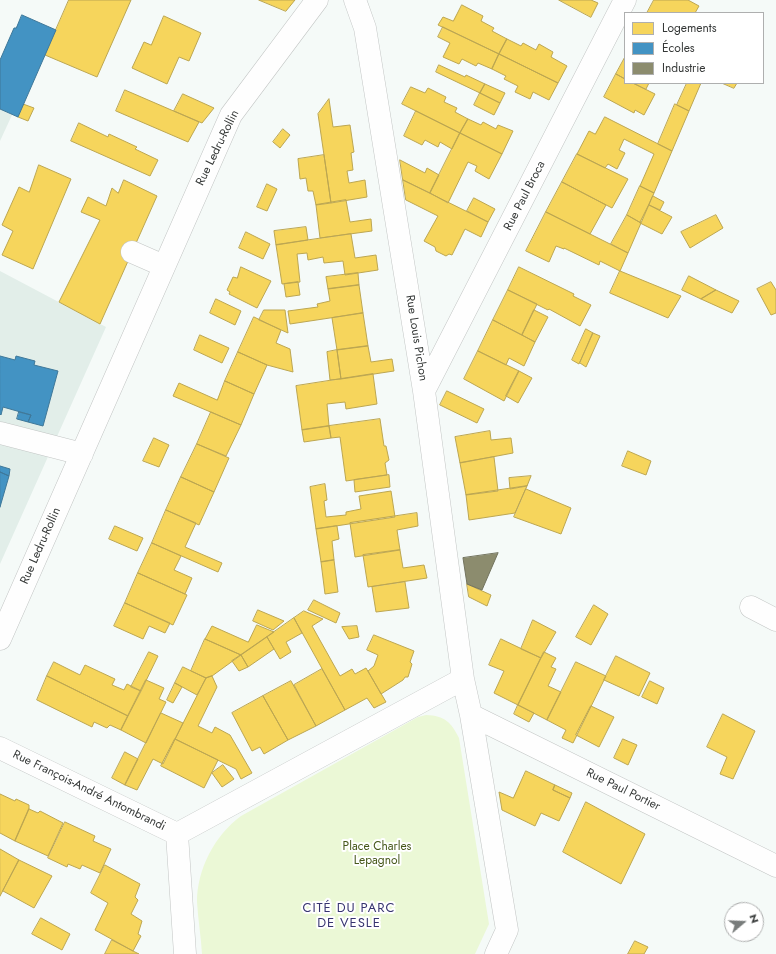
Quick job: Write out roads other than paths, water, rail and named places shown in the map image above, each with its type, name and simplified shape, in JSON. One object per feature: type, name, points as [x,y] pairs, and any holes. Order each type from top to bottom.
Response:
[{"type":"street","name":"Rue Ledru-Rollin","points":[[0,639],[231,115],[317,0]]},
{"type":"street","name":"Rue Louis Pichon","points":[[355,0],[365,28],[424,391],[463,679]]},
{"type":"street","name":"Rue Paul Broca","points":[[424,391],[625,0]]},
{"type":"street","points":[[132,252],[164,266]]},
{"type":"street","points":[[0,433],[82,454]]},
{"type":"street","points":[[751,607],[776,620]]},
{"type":"street","points":[[185,954],[177,834],[463,679],[471,715],[507,930],[496,954]]},
{"type":"street","name":"Rue Paul Portier","points":[[471,715],[776,866]]},
{"type":"street","name":"Rue François-André Antombrandi","points":[[0,748],[177,834]]},
{"type":"district","name":"CITÉ DU PARC DE VESLE","points":[[349,916]]},
{"type":"park label","name":"Place Charles Lepagnol","points":[[377,854]]}]
